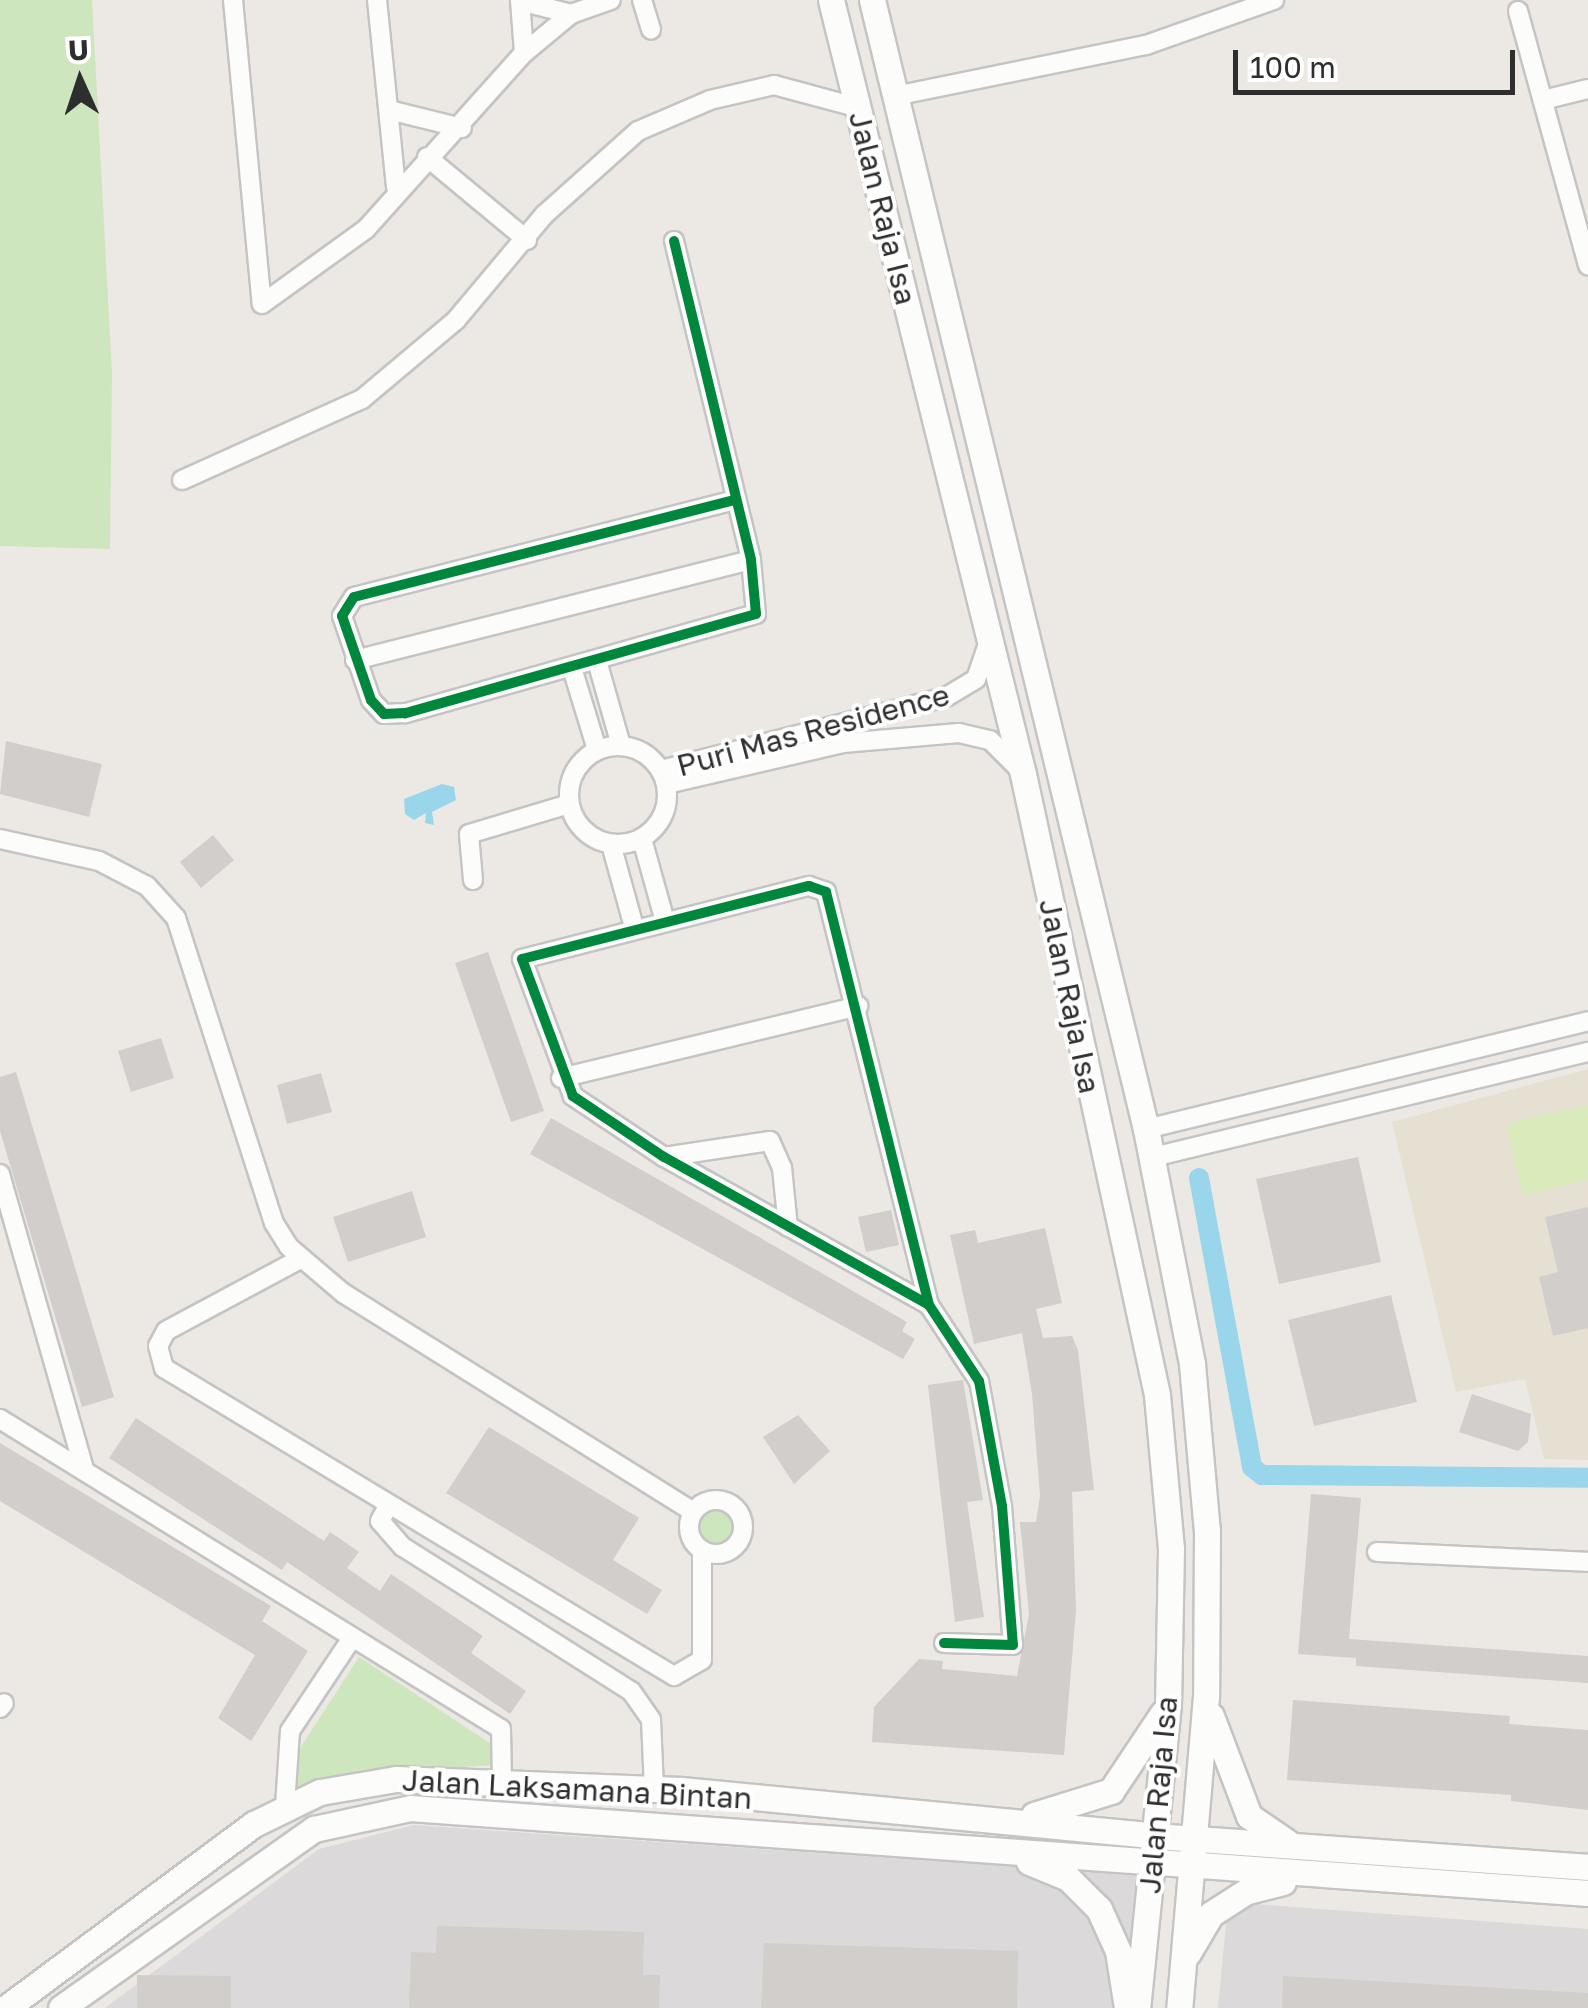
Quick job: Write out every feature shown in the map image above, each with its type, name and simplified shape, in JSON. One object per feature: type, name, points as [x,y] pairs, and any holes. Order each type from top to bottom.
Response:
[{"type":"main road","name":"Jalan Raja Isa","points":[[831,0],[1023,774],[1158,1395],[1171,1549],[1168,1704],[1137,2008]]},
{"type":"main road","name":"Jalan Raja Isa","points":[[872,0],[1153,1156],[1203,1453],[1206,1696],[1179,2008]]},
{"type":"main road","points":[[954,492],[990,483]]},
{"type":"main road","points":[[1206,1696],[1229,1779],[1249,1816],[1297,1846]]},
{"type":"main road","points":[[1005,1822],[1079,1806],[1111,1791],[1168,1704]]},
{"type":"main road","name":"Jalan Laksamana Bintan","points":[[6,2008],[285,1806],[366,1782],[502,1780],[654,1788],[1156,1836],[1588,1867]]},
{"type":"main road","points":[[713,1826],[717,1793]]},
{"type":"main road","name":"Jalan Laksamana Bintan","points":[[61,2008],[332,1821],[410,1808],[469,1808],[713,1826],[1318,1877]]},
{"type":"main road","points":[[996,1851],[1068,1878],[1090,1898],[1118,1950],[1126,2008]]},
{"type":"main road","points":[[1183,1963],[1203,1924],[1226,1904],[1270,1884],[1318,1877],[1588,1893]]},
{"type":"street","points":[[234,0],[262,304],[366,228],[396,187],[462,128],[524,53],[570,14],[611,0]]},
{"type":"street","points":[[378,0],[396,187]]},
{"type":"street","points":[[642,0],[651,30]]},
{"type":"street","points":[[895,96],[1146,45],[1274,0]]},
{"type":"street","points":[[524,53],[520,1],[570,14]]},
{"type":"street","points":[[1518,11],[1585,240],[1588,266]]},
{"type":"street","points":[[182,480],[362,398],[456,320],[604,155],[682,111],[774,85],[858,108]]},
{"type":"street","points":[[1543,100],[1588,88]]},
{"type":"street","points":[[389,110],[462,128]]},
{"type":"street","points":[[427,156],[527,240]]},
{"type":"street","points":[[674,241],[751,560],[758,606],[752,619],[384,714],[355,660],[342,616],[354,597],[734,500]]},
{"type":"street","points":[[355,660],[751,560]]},
{"type":"street","name":"Puri Mas Residence","points":[[664,777],[959,692],[976,679],[990,637]]},
{"type":"street","points":[[596,661],[621,745],[664,777],[666,809],[642,838],[611,844],[584,830],[569,804],[574,772],[597,750],[621,745]]},
{"type":"street","points":[[572,668],[597,750]]},
{"type":"street","name":"Puri Mas Residence","points":[[664,777],[843,743],[959,733],[990,740],[1023,774]]},
{"type":"street","points":[[473,880],[469,834],[569,804]]},
{"type":"street","points":[[642,838],[664,918]]},
{"type":"street","points":[[0,839],[98,861],[147,886],[176,918],[274,1223],[302,1258],[343,1293],[693,1512],[725,1502],[742,1522],[734,1547],[702,1550]]},
{"type":"street","points":[[611,844],[634,927]]},
{"type":"street","points":[[928,1305],[664,1157],[590,1109],[562,1078],[519,965],[539,950],[664,918],[820,888],[858,1006],[928,1305],[979,1381],[1011,1576],[1013,1645],[944,1644]]},
{"type":"street","points":[[562,1078],[858,1006]]},
{"type":"street","points":[[1146,1129],[1588,1022]]},
{"type":"street","points":[[1153,1156],[1588,1052]]},
{"type":"street","points":[[1360,1079],[1367,1107]]},
{"type":"street","points":[[664,1157],[770,1141],[782,1168],[788,1227]]},
{"type":"street","points":[[0,1174],[84,1468]]},
{"type":"street","points":[[302,1258],[166,1331],[160,1358],[177,1380],[674,1676],[702,1660],[702,1550],[689,1529],[693,1512]]},
{"type":"street","points":[[0,1419],[502,1729],[502,1780]]},
{"type":"street","points":[[388,1506],[380,1521],[403,1547],[630,1692],[650,1720],[654,1788]]},
{"type":"street","points":[[1377,1552],[1588,1562]]},
{"type":"street","points":[[285,1806],[290,1731],[352,1638]]},
{"type":"shaded area","points":[[1588,1069],[1588,1460],[1544,1459],[1525,1379],[1456,1392],[1392,1122]]},
{"type":"shaded area","points":[[414,1825],[1138,1875],[1125,2008],[105,2008],[319,1849]]},
{"type":"shaded area","points":[[1228,1902],[1588,1929],[1588,2008],[1218,2008]]},
{"type":"green space","points":[[0,0],[92,0],[112,373],[110,549],[0,546]]},
{"type":"green space","points":[[1588,1105],[1588,1180],[1523,1195],[1506,1124]]},
{"type":"green space","points":[[717,1510],[729,1515],[734,1527],[729,1539],[717,1544],[705,1539],[700,1527],[705,1515]]},
{"type":"green space","points":[[359,1657],[499,1749],[495,1765],[393,1771],[300,1793],[291,1762]]},
{"type":"water","points":[[442,784],[454,787],[456,800],[432,812],[434,825],[425,823],[426,813],[414,820],[405,814],[404,799]]},
{"type":"building","points":[[6,741],[102,764],[89,817],[0,794]]},
{"type":"building","points":[[213,835],[234,860],[201,888],[180,862]]},
{"type":"building","points":[[488,952],[544,1111],[511,1122],[455,963]]},
{"type":"building","points":[[161,1038],[174,1078],[131,1092],[118,1051]]},
{"type":"building","points":[[16,1072],[114,1397],[82,1407],[0,1131],[0,1077]]},
{"type":"building","points":[[321,1073],[332,1112],[287,1124],[277,1085]]},
{"type":"building","points":[[551,1118],[907,1322],[902,1331],[915,1339],[903,1359],[530,1154]]},
{"type":"building","points":[[1358,1157],[1381,1262],[1279,1284],[1256,1179]]},
{"type":"building","points":[[412,1191],[426,1237],[348,1262],[333,1217]]},
{"type":"building","points":[[1588,1207],[1588,1328],[1553,1336],[1539,1277],[1558,1272],[1545,1217]]},
{"type":"building","points":[[891,1210],[899,1245],[866,1252],[858,1217]]},
{"type":"building","points":[[1045,1228],[1062,1303],[1036,1309],[1043,1338],[1072,1336],[1078,1350],[1094,1490],[1072,1492],[1076,1610],[1064,1755],[872,1742],[874,1707],[919,1659],[943,1661],[942,1669],[1017,1676],[1029,1614],[1020,1522],[1036,1522],[1040,1496],[1032,1394],[1022,1333],[974,1344],[950,1235],[975,1230],[978,1243]]},
{"type":"building","points":[[1391,1295],[1417,1402],[1314,1426],[1288,1320]]},
{"type":"building","points":[[963,1380],[983,1500],[967,1502],[984,1617],[955,1622],[928,1385]]},
{"type":"building","points":[[1472,1394],[1531,1414],[1528,1442],[1518,1451],[1459,1432]]},
{"type":"building","points":[[798,1415],[830,1451],[794,1484],[763,1437]]},
{"type":"building","points":[[136,1418],[324,1541],[330,1532],[359,1552],[347,1568],[380,1591],[391,1574],[483,1636],[471,1653],[526,1691],[510,1714],[287,1562],[282,1570],[109,1458]]},
{"type":"building","points":[[489,1427],[639,1518],[613,1560],[662,1590],[647,1614],[446,1493]]},
{"type":"building","points":[[0,1443],[271,1606],[262,1621],[308,1651],[251,1741],[218,1718],[255,1655],[0,1501]]},
{"type":"building","points":[[1311,1494],[1361,1498],[1349,1639],[1588,1656],[1588,1683],[1356,1666],[1356,1658],[1298,1654]]},
{"type":"building","points":[[1293,1700],[1510,1716],[1509,1724],[1588,1730],[1588,1810],[1511,1801],[1511,1795],[1287,1780]]},
{"type":"building","points":[[437,1926],[644,1932],[643,1975],[660,1975],[659,2008],[409,2008],[411,1952],[436,1953]]},
{"type":"building","points":[[764,1943],[1018,1951],[1017,2008],[761,2008]]},
{"type":"building","points":[[137,1975],[231,1976],[231,2008],[137,2008]]},
{"type":"building","points":[[1283,1976],[1588,1993],[1588,2008],[1282,2008]]},
{"type":"waterway","points":[[1199,1178],[1252,1467],[1262,1475],[1588,1478]]},
{"type":"cycle path","points":[[674,241],[751,560],[756,614],[405,713],[384,714],[371,700],[342,616],[354,597],[734,500]]},
{"type":"cycle path","points":[[929,1305],[664,1157],[573,1096],[522,959],[809,886],[826,892],[929,1305],[979,1381],[1002,1506],[1013,1645],[944,1643]]}]
